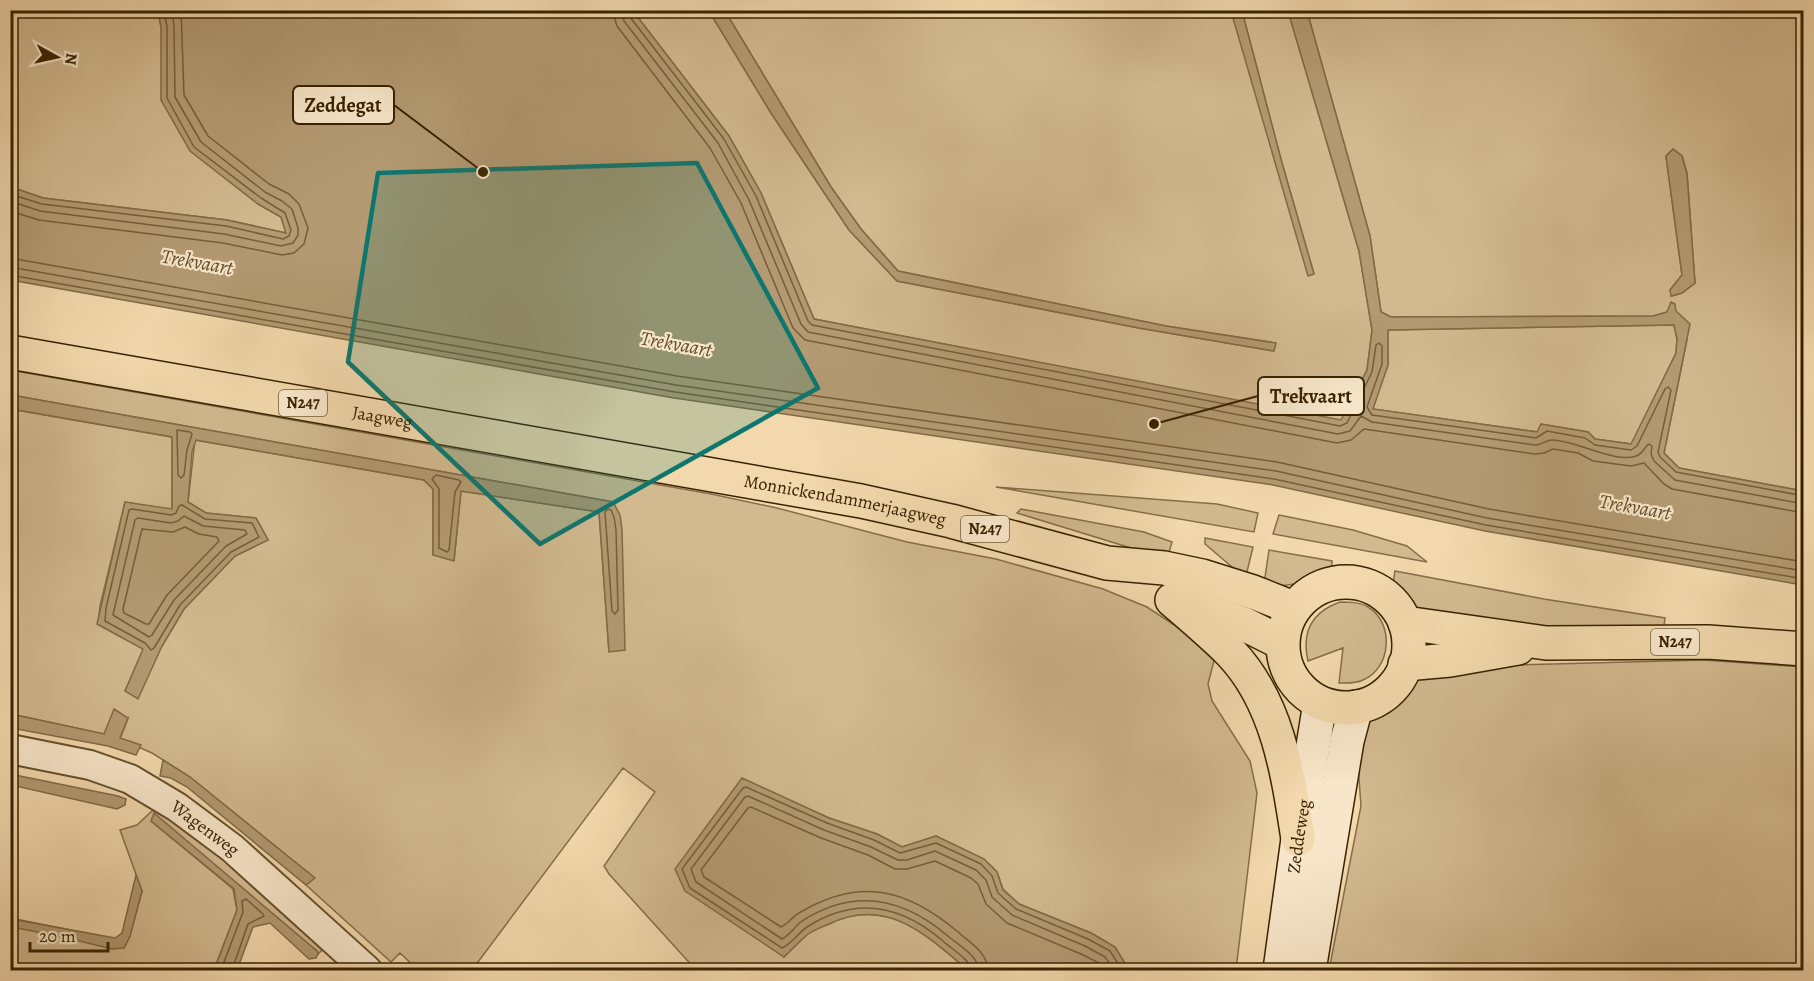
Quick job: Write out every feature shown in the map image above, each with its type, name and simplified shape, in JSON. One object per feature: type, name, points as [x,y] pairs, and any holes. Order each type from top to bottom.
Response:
[{"type":"main road","name":"Jaagweg","points":[[10,352],[613,456]]},
{"type":"main road","name":"Monnickendammerjaagweg","points":[[613,456],[861,501],[951,520],[1107,563],[1164,568],[1202,576],[1293,608]]},
{"type":"main road","name":"Monnickendammerjaagweg","points":[[1107,563],[1144,587],[1172,600],[1242,623],[1282,643]]},
{"type":"main road","points":[[1337,582],[1366,585],[1385,595],[1399,610],[1405,623],[1408,638],[1405,664],[1394,687],[1369,705],[1341,708],[1320,703],[1310,696],[1289,670],[1282,643],[1286,624],[1293,608],[1311,592],[1322,586],[1337,582]]},
{"type":"main road","points":[[1172,600],[1236,659],[1268,709],[1288,774],[1298,839]]},
{"type":"main road","name":"N247","points":[[1405,623],[1546,643],[1708,642],[1803,649]]},
{"type":"main road","name":"N247","points":[[1405,664],[1450,660],[1546,643]]},
{"type":"main road","name":"Zeddeweg","points":[[1280,970],[1320,703]]},
{"type":"main road","name":"Zeddeweg","points":[[1309,970],[1347,741],[1356,707]]},
{"type":"street","name":"Wagenweg","points":[[10,749],[90,765],[130,779],[177,807],[232,848],[367,970]]},
{"type":"highlighted area","points":[[697,163],[818,388],[540,544],[348,362],[378,173]]},
{"type":"shaded area","points":[[11,11],[158,11],[161,27],[258,204],[281,217],[286,233],[227,220],[43,198],[11,187]]},
{"type":"shaded area","points":[[633,11],[709,11],[771,113],[849,230],[897,281],[1139,328],[1273,351],[1275,343],[1166,326],[898,271],[861,229],[831,187],[725,11],[1231,11],[1314,274],[1242,11],[1288,11],[1359,251],[1372,330],[1367,370],[1341,421],[814,319],[761,193],[729,136]]},
{"type":"shaded area","points":[[1307,11],[1803,11],[1803,491],[1679,468],[1664,453],[1687,340],[1667,312],[1653,316],[1391,317],[1381,312],[1370,236]],"holes":[[[1673,149],[1682,156],[1687,173],[1695,283],[1682,293],[1672,296],[1670,290],[1682,275],[1666,156]]]},
{"type":"shaded area","points":[[1674,325],[1677,339],[1676,353],[1632,444],[1595,439],[1588,432],[1541,424],[1538,432],[1372,409],[1388,365],[1388,330]]},
{"type":"shaded area","points":[[10,370],[711,494],[777,508],[907,542],[996,559],[1103,589],[1147,607],[1182,630],[1215,657],[1208,684],[1212,701],[1250,761],[1257,793],[1236,970],[1129,970],[1115,947],[1091,933],[1019,904],[1003,889],[997,872],[984,859],[936,836],[902,847],[877,834],[829,818],[742,779],[784,957],[815,930],[850,917],[869,914],[904,923],[937,944],[968,970],[696,970],[604,866],[655,792],[623,768],[472,970],[418,970],[400,953],[391,962],[306,885],[314,878],[190,777],[152,753],[120,739],[128,718],[104,734],[11,714],[11,409],[172,437],[172,510],[125,502],[100,606],[98,624],[144,649],[125,691],[162,646],[184,609],[235,556],[268,540],[256,518],[206,513],[188,502],[195,440],[424,480],[433,489],[433,555],[454,560],[461,491],[599,512],[609,652],[613,502],[11,395]]},
{"type":"shaded area","points":[[996,487],[1217,504],[1258,513],[1254,532]]},
{"type":"shaded area","points":[[1021,509],[1144,532],[1172,542],[1167,559],[1017,513]]},
{"type":"shaded area","points":[[1279,515],[1353,530],[1407,546],[1427,562],[1273,534]]},
{"type":"shaded area","points":[[1205,538],[1253,547],[1246,576],[1205,544]]},
{"type":"shaded area","points":[[1269,550],[1332,561],[1332,570],[1293,584],[1264,584]]},
{"type":"shaded area","points":[[1395,571],[1544,599],[1665,618],[1664,626],[1538,627],[1424,614],[1413,607],[1393,583]]},
{"type":"shaded area","points":[[1340,602],[1358,603],[1368,607],[1377,614],[1386,634],[1384,656],[1379,666],[1372,674],[1357,682],[1339,683],[1343,648],[1308,661],[1306,641],[1311,624],[1322,611]]},
{"type":"shaded area","points":[[1704,660],[1803,667],[1803,970],[1329,970],[1361,806],[1356,738],[1368,715],[1389,703],[1409,679],[1480,666]]},
{"type":"shaded area","points":[[155,808],[172,812],[319,936],[323,949],[318,954],[151,821],[233,889],[237,910],[214,970],[11,970],[10,918],[115,939],[124,948],[130,936],[142,891],[120,830],[137,825]]},
{"type":"water","points":[[158,11],[633,11],[729,136],[761,193],[814,319],[1341,420],[1367,370],[1372,330],[1359,251],[1288,11],[1307,11],[1370,236],[1381,312],[1391,317],[1653,316],[1667,312],[1671,302],[1675,304],[1676,311],[1690,324],[1664,453],[1679,468],[1803,491],[1803,585],[1485,531],[1273,485],[674,398],[11,280],[11,187],[43,198],[227,220],[286,233],[281,217],[258,204],[190,151],[161,100],[161,27]],"holes":[[[1674,325],[1677,339],[1676,353],[1631,444],[1595,439],[1588,432],[1541,424],[1537,432],[1373,409],[1388,365],[1388,330]]]},
{"type":"water","points":[[709,11],[725,11],[831,187],[861,229],[898,271],[1166,326],[1276,343],[1274,351],[1139,328],[897,281],[849,230],[771,113]]},
{"type":"water","points":[[1231,11],[1242,11],[1314,274],[1308,276]]},
{"type":"water","points":[[1673,149],[1682,156],[1687,174],[1695,283],[1682,293],[1671,296],[1670,290],[1682,275],[1666,156]]},
{"type":"water","points":[[11,395],[613,502],[620,515],[622,529],[625,650],[609,652],[599,512],[461,491],[454,561],[433,555],[433,489],[424,480],[196,440],[192,452],[188,502],[206,513],[256,518],[268,540],[235,556],[184,609],[162,646],[138,699],[125,691],[143,649],[97,624],[125,502],[172,509],[172,437],[11,409]]},
{"type":"water","points":[[114,709],[128,718],[120,738],[141,745],[136,755],[108,746],[11,728],[11,714],[104,734]]},
{"type":"water","points":[[163,760],[190,777],[315,878],[306,885],[187,787],[171,778],[160,776]]},
{"type":"water","points":[[10,774],[118,796],[126,799],[125,805],[117,809],[11,785]]},
{"type":"water","points":[[742,778],[829,818],[877,834],[902,847],[936,836],[984,859],[997,872],[1003,890],[1019,904],[1091,933],[1115,947],[1129,970],[968,970],[937,944],[905,923],[869,914],[850,917],[815,930],[784,957],[685,891],[675,869]]},
{"type":"water","points":[[154,813],[317,951],[316,958],[309,959],[270,923],[253,927],[237,970],[214,970],[237,910],[234,889],[151,821]]},
{"type":"water","points":[[136,875],[142,891],[130,936],[124,948],[112,949],[11,927],[11,919],[115,938],[122,933]]},
{"type":"place","name":"Zeddegat","points":[[483,172]]},
{"type":"place","name":"Trekvaart","points":[[1154,424]]}]
